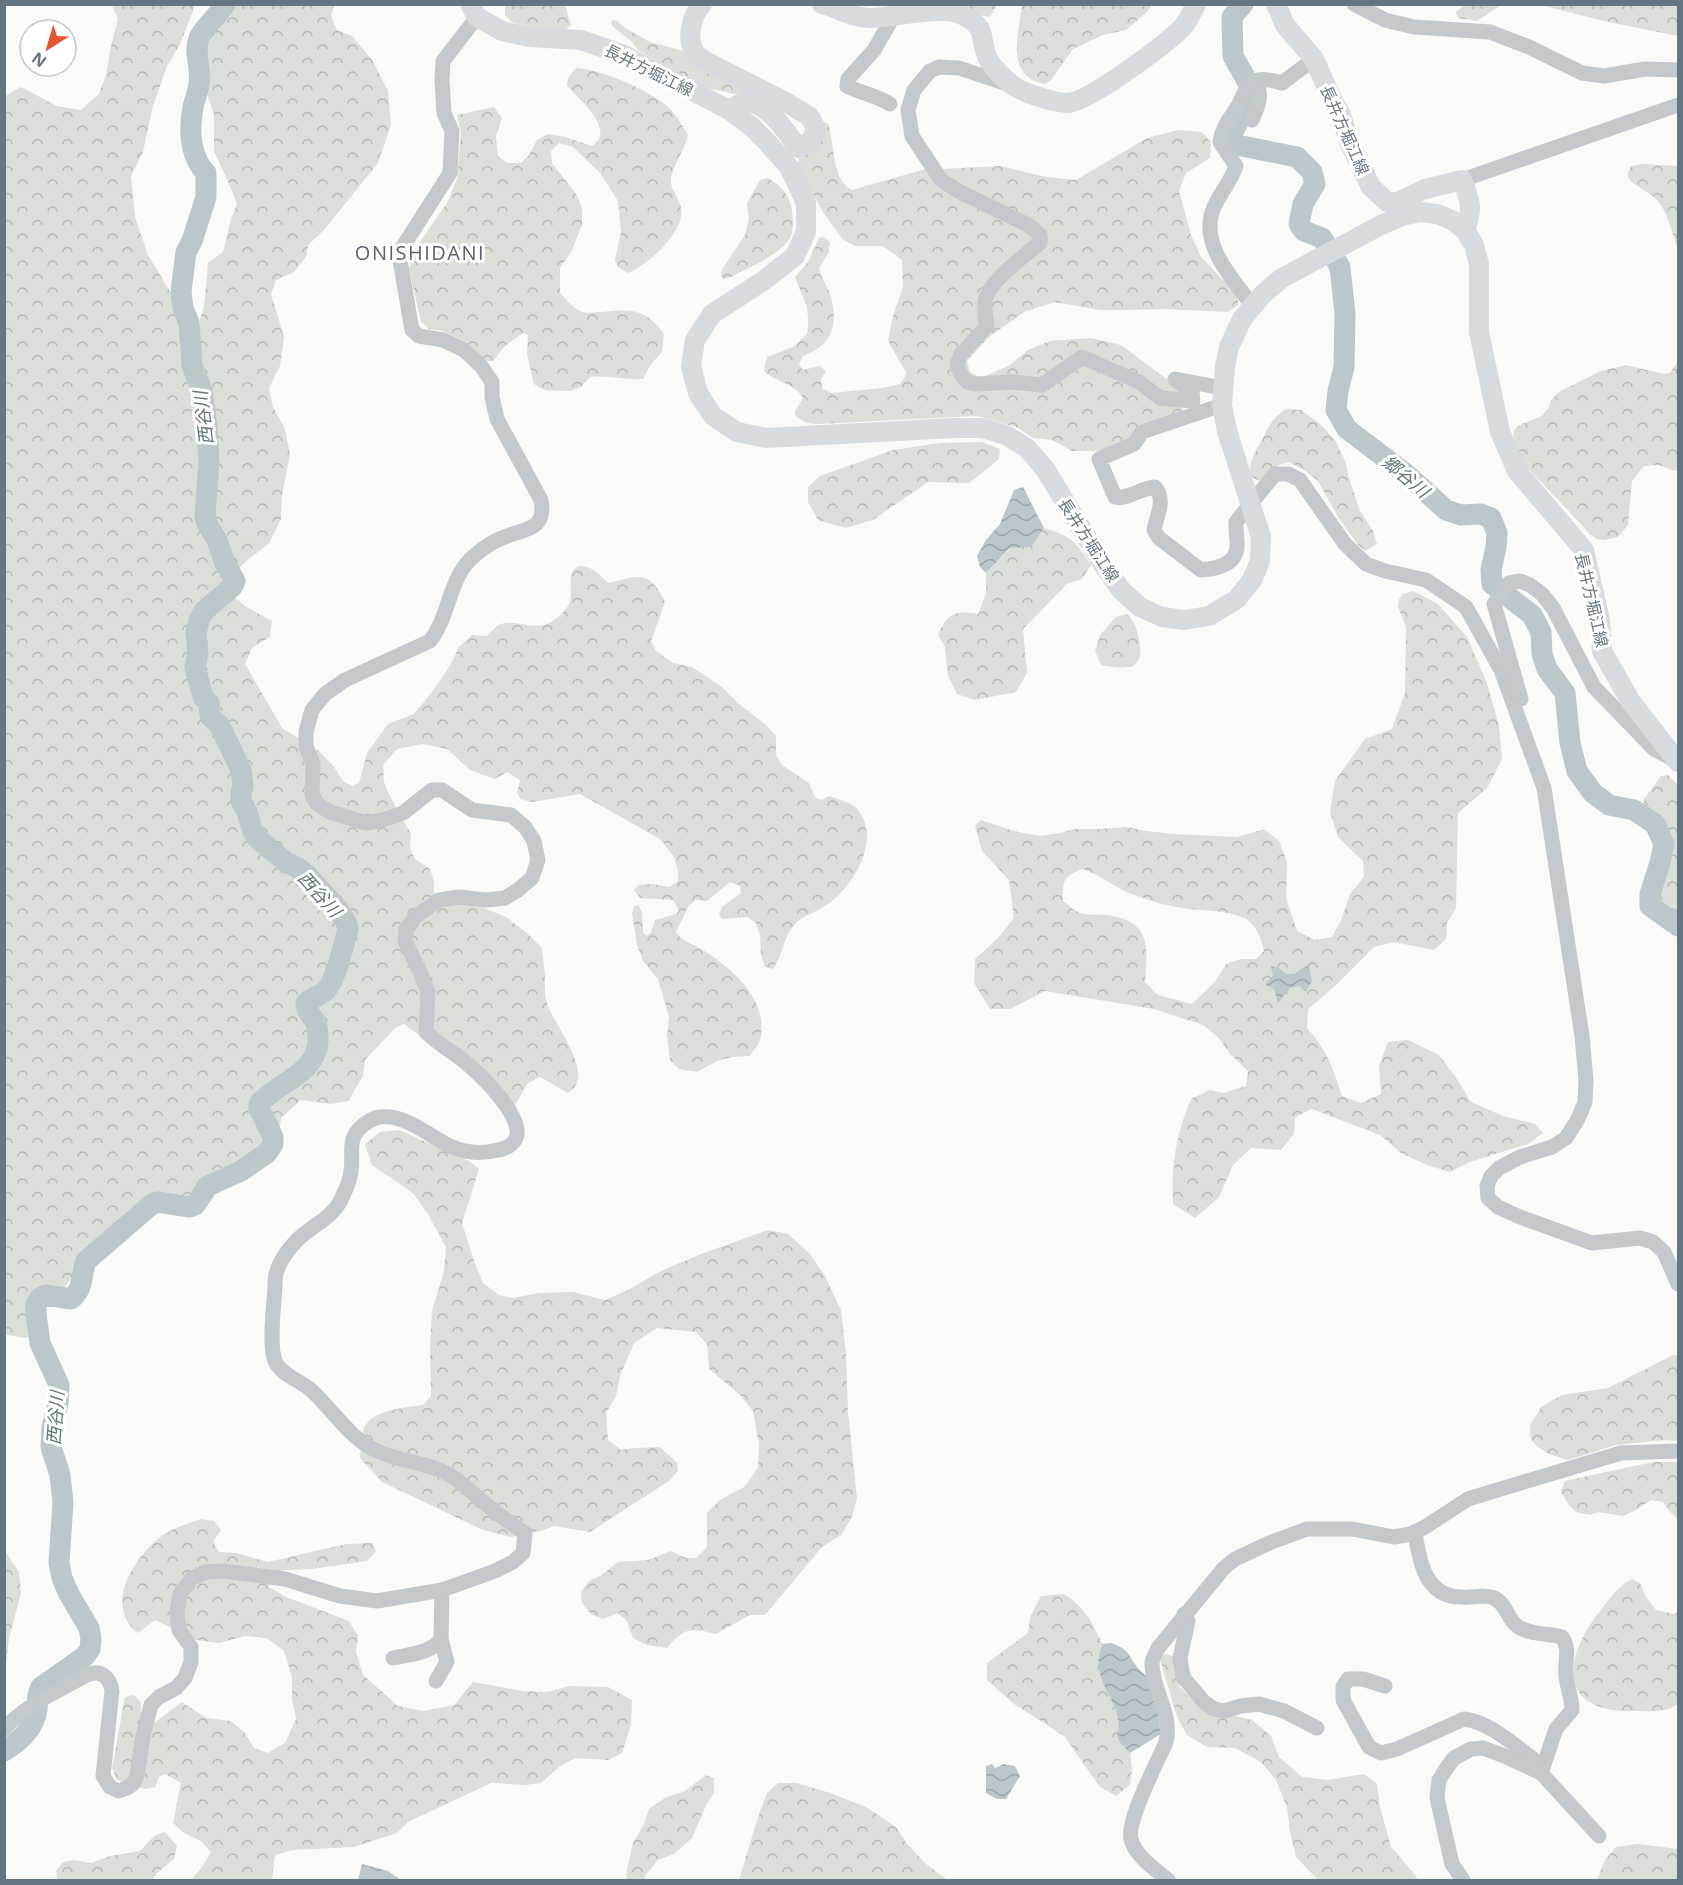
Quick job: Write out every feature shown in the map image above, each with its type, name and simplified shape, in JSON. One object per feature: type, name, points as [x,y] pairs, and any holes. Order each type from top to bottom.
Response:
[{"type":"main road","name":"長井方堀江線","points":[[702,4],[691,27],[694,52],[705,61],[786,102],[810,117],[816,129],[811,141],[798,148],[789,167]]},
{"type":"main road","points":[[822,4],[868,18],[943,11],[959,13],[981,29],[989,61],[1013,86],[1051,101],[1069,103],[1082,100],[1136,66],[1182,27],[1192,15],[1196,4]]},
{"type":"main road","name":"長井方堀江線","points":[[1276,4],[1285,25],[1314,59],[1341,115],[1350,144],[1371,187],[1378,196],[1387,202],[1397,202],[1425,189],[1462,180]]},
{"type":"main road","name":"長井方堀江線","points":[[474,11],[502,31],[529,37],[581,40],[624,55],[729,110],[751,126],[789,167],[806,203],[806,232],[795,256],[763,281],[712,314],[695,340],[691,366],[693,375],[698,393],[713,416],[737,432],[766,438],[964,428],[982,428],[1006,435],[1027,448],[1045,469],[1122,591],[1140,607],[1162,617],[1184,620],[1209,616],[1237,599],[1252,580],[1260,561],[1261,537],[1252,503],[1227,431],[1222,397],[1229,347],[1242,319],[1252,305],[1282,278],[1402,216],[1420,212],[1437,214],[1452,220],[1465,230],[1474,244],[1479,264],[1479,332],[1500,432],[1518,471],[1584,550],[1600,620],[1602,651],[1631,702],[1678,762]]},
{"type":"main road","points":[[729,110],[743,103],[754,104],[770,112],[798,148]]},
{"type":"main road","points":[[1462,180],[1471,204],[1465,230]]},
{"type":"street","points":[[1354,4],[1385,20],[1414,27],[1490,32],[1529,47],[1582,73],[1604,76],[1645,69],[1678,70]]},
{"type":"street","points":[[4,1729],[37,1702],[93,1672],[105,1676],[112,1690],[103,1776],[110,1787],[119,1791],[133,1784],[137,1776],[144,1729],[151,1705],[159,1697],[176,1688],[184,1678],[191,1662],[190,1647],[179,1630],[177,1612],[180,1594],[192,1578],[206,1572],[223,1571],[285,1579],[340,1596],[377,1601],[442,1590],[495,1571],[513,1562],[523,1553],[525,1533],[502,1518],[446,1473],[378,1452],[365,1445],[310,1389],[282,1372],[275,1362],[271,1348],[276,1274],[282,1260],[298,1240],[328,1218],[338,1206],[348,1186],[353,1139],[363,1125],[371,1119],[382,1117],[399,1119],[416,1126],[451,1147],[471,1152],[507,1148],[516,1138],[517,1127],[513,1116],[495,1091],[468,1065],[426,1032],[428,992],[405,941],[406,930],[416,916],[439,900],[459,897],[486,900],[505,898],[518,890],[532,878],[538,860],[534,841],[525,827],[511,815],[472,810],[442,790],[432,790],[403,813],[383,820],[366,823],[330,812],[317,804],[312,795],[313,764],[306,746],[306,732],[312,710],[325,694],[345,680],[430,641],[438,631],[460,574],[471,557],[508,535],[527,530],[538,524],[543,511],[541,500],[497,419],[492,397],[492,382],[481,366],[464,350],[443,340],[419,336],[412,330],[400,260],[402,248],[450,173],[452,131],[444,113],[442,61],[474,11]]},
{"type":"street","points":[[890,104],[847,86],[848,79],[874,50],[893,17]]},
{"type":"street","points":[[1252,305],[1218,257],[1212,242],[1209,224],[1214,208],[1233,176],[1236,166],[1220,142],[1221,131],[1239,104],[1244,91],[1255,81],[1268,79],[1281,82],[1314,59]]},
{"type":"street","points":[[1013,86],[959,68],[939,67],[930,71],[914,90],[908,110],[912,136],[941,180],[1030,226],[1040,236],[1040,243],[1011,266],[986,296],[987,326],[961,354],[957,364],[960,373],[967,382],[976,384],[1011,382],[1042,385],[1082,357],[1139,382],[1160,398],[1193,400],[1192,392],[1175,379],[1222,397]]},
{"type":"street","points":[[1252,120],[1261,93],[1255,81]]},
{"type":"street","points":[[1462,180],[1678,105]]},
{"type":"street","points":[[1222,397],[1142,432],[1134,444],[1099,459],[1115,497],[1122,499],[1144,488],[1155,486],[1160,493],[1161,505],[1154,530],[1159,538],[1201,570],[1216,569],[1230,561],[1237,549],[1236,522],[1275,474],[1288,474],[1300,480],[1345,544],[1366,564],[1385,571],[1426,580],[1466,607],[1501,670],[1544,788],[1582,1036],[1586,1080],[1585,1102],[1566,1138],[1552,1147],[1520,1157],[1499,1168],[1491,1176],[1487,1186],[1488,1198],[1498,1207],[1520,1217],[1592,1243],[1640,1238],[1653,1242],[1664,1252],[1678,1284]]},
{"type":"street","points":[[1520,722],[1522,704],[1494,604],[1509,583],[1520,581],[1542,594],[1552,608],[1594,687],[1654,749],[1678,762]]},
{"type":"street","points":[[1168,1881],[1139,1854],[1130,1832],[1135,1814],[1169,1732],[1152,1660],[1158,1648],[1184,1614],[1224,1568],[1235,1559],[1269,1543],[1307,1529],[1352,1529],[1394,1537],[1414,1532],[1468,1499],[1494,1491],[1621,1453],[1678,1451]]},
{"type":"street","points":[[1414,1532],[1424,1573],[1439,1590],[1459,1598],[1482,1596],[1494,1598],[1503,1605],[1516,1626],[1562,1637],[1566,1642],[1568,1649],[1565,1673],[1572,1710],[1556,1730],[1542,1770]]},
{"type":"street","points":[[436,1681],[447,1662],[441,1639],[442,1590]]},
{"type":"street","points":[[1184,1614],[1188,1621],[1180,1658],[1183,1677],[1204,1702],[1214,1709],[1224,1711],[1259,1704],[1284,1711],[1317,1728]]},
{"type":"street","points":[[393,1658],[424,1652],[433,1648],[441,1639]]},
{"type":"street","points":[[1385,1686],[1363,1679],[1348,1679],[1343,1687],[1343,1700],[1369,1747],[1380,1753],[1397,1749],[1464,1719],[1475,1720],[1492,1730],[1542,1770],[1599,1836]]},
{"type":"street","points":[[1462,1881],[1452,1864],[1437,1798],[1439,1780],[1446,1769],[1454,1758],[1471,1749],[1483,1749],[1542,1770]]},
{"type":"green space","points":[[1022,4],[1152,5],[1126,30],[1103,35],[1073,49],[1051,80],[1045,84],[1032,80],[1024,73],[1017,55]]},
{"type":"green space","points":[[112,5],[194,5],[180,44],[167,66],[152,109],[143,152],[131,176],[135,217],[148,255],[180,308],[197,329],[204,307],[208,263],[223,252],[237,204],[214,152],[214,115],[206,90],[204,61],[211,27],[223,5],[334,5],[331,16],[337,30],[352,36],[373,61],[388,91],[391,125],[378,163],[324,230],[308,245],[306,257],[294,272],[276,280],[271,294],[284,337],[280,366],[269,388],[273,407],[285,429],[290,454],[282,495],[281,519],[269,543],[231,576],[230,593],[245,606],[272,621],[270,637],[252,648],[245,664],[282,728],[319,751],[343,781],[352,786],[359,783],[367,753],[388,724],[414,714],[450,666],[459,647],[472,635],[487,636],[503,623],[537,626],[551,622],[562,614],[570,602],[571,578],[575,568],[587,567],[609,583],[637,577],[654,584],[665,602],[651,641],[656,651],[673,663],[692,667],[722,687],[765,724],[776,736],[776,755],[782,765],[809,783],[815,798],[822,800],[829,796],[855,807],[864,822],[867,834],[862,860],[849,884],[831,902],[795,924],[773,969],[765,967],[756,923],[747,917],[722,919],[719,914],[722,907],[741,893],[740,886],[730,882],[707,901],[695,900],[688,907],[676,932],[685,941],[703,950],[737,977],[754,999],[760,1012],[762,1026],[760,1040],[750,1056],[717,1061],[697,1072],[679,1069],[670,1060],[667,1035],[669,1017],[658,979],[643,961],[637,945],[632,913],[634,906],[638,905],[642,912],[643,933],[647,936],[655,920],[676,914],[679,910],[673,900],[640,898],[634,890],[638,885],[652,884],[670,887],[678,881],[674,857],[660,839],[580,794],[532,802],[520,799],[517,792],[520,780],[507,772],[495,779],[470,770],[447,749],[423,744],[397,749],[383,765],[384,783],[411,833],[410,848],[415,859],[430,869],[434,881],[434,893],[449,903],[463,903],[484,908],[506,917],[541,947],[546,1000],[576,1062],[578,1074],[576,1085],[568,1093],[540,1077],[528,1083],[515,1105],[504,1108],[452,1060],[404,1024],[395,1028],[365,1060],[363,1076],[348,1101],[331,1104],[301,1100],[281,1118],[278,1143],[255,1170],[190,1203],[155,1212],[136,1213],[108,1237],[99,1263],[90,1273],[72,1277],[59,1295],[37,1306],[37,1335],[23,1338],[4,1334],[4,97],[21,87],[57,106],[81,110],[99,94],[106,75],[118,19]]},
{"type":"green space","points":[[505,5],[565,5],[571,25],[565,30],[535,29],[512,22],[505,15]]},
{"type":"green space","points":[[926,5],[997,5],[990,17]]},
{"type":"green space","points":[[1465,5],[1501,5],[1477,21],[1458,18],[1456,12]]},
{"type":"green space","points":[[1541,5],[1678,5],[1678,36],[1604,21]]},
{"type":"green space","points":[[613,20],[650,42],[683,51],[702,65],[773,102],[706,88],[639,51],[631,41],[612,26]]},
{"type":"green space","points":[[576,68],[599,72],[637,87],[659,100],[676,116],[688,134],[671,177],[671,185],[681,208],[681,217],[678,227],[664,246],[645,263],[628,273],[618,267],[615,260],[621,232],[618,201],[601,174],[573,147],[559,143],[551,151],[552,163],[577,195],[582,208],[582,225],[572,250],[560,268],[560,293],[582,312],[637,312],[650,319],[664,334],[662,352],[651,364],[643,379],[590,377],[581,387],[570,391],[544,390],[534,384],[527,354],[528,335],[523,333],[505,346],[493,361],[486,361],[471,346],[443,331],[429,329],[421,322],[409,269],[415,249],[447,203],[457,179],[461,133],[457,115],[494,107],[502,118],[496,136],[498,156],[507,163],[521,163],[529,155],[537,140],[548,134],[592,146],[599,139],[598,123],[587,106],[567,86],[568,78]]},
{"type":"green space","points":[[821,121],[828,124],[840,178],[852,190],[922,170],[1001,166],[1046,177],[1076,180],[1147,138],[1178,130],[1202,132],[1211,142],[1210,158],[1186,173],[1179,191],[1191,235],[1201,257],[1238,295],[1238,305],[1228,312],[1165,309],[1100,310],[1055,302],[1024,312],[988,338],[967,361],[970,372],[981,378],[1010,365],[1028,350],[1050,341],[1091,338],[1121,345],[1180,389],[1184,407],[1181,412],[1130,440],[1097,451],[1072,451],[1052,440],[1033,438],[1016,427],[977,416],[812,424],[795,415],[803,398],[800,393],[764,371],[767,357],[793,347],[807,334],[807,310],[795,277],[808,262],[819,238],[824,237],[830,242],[829,252],[819,268],[833,305],[833,323],[827,339],[821,346],[803,356],[799,364],[803,370],[819,366],[826,371],[821,379],[822,388],[831,393],[900,384],[907,374],[888,341],[893,316],[903,287],[902,260],[883,246],[855,246],[843,240],[823,212],[797,166],[801,152]]},
{"type":"green space","points":[[1643,164],[1678,166],[1678,250],[1662,206],[1628,178],[1631,166]]},
{"type":"green space","points":[[768,178],[781,188],[789,200],[793,221],[790,238],[772,255],[724,279],[721,276],[723,268],[745,235],[749,219],[747,203],[760,180]]},
{"type":"green space","points":[[1678,361],[1678,470],[1674,471],[1659,465],[1644,466],[1632,481],[1628,525],[1618,537],[1597,539],[1589,534],[1521,461],[1513,442],[1514,430],[1540,417],[1559,392],[1601,371],[1626,365],[1664,374],[1670,373]]},
{"type":"green space","points":[[1286,409],[1301,410],[1320,424],[1335,440],[1346,463],[1360,511],[1373,531],[1377,544],[1365,551],[1358,545],[1338,517],[1318,481],[1304,470],[1289,462],[1279,465],[1261,481],[1251,474],[1251,463],[1271,422]]},
{"type":"green space","points":[[982,442],[1000,449],[999,459],[969,483],[928,482],[873,520],[845,528],[818,520],[808,502],[808,487],[820,476],[893,450],[940,443]]},
{"type":"green space","points":[[1044,528],[1072,540],[1091,565],[1082,579],[1067,584],[1023,629],[1027,673],[1016,692],[975,700],[957,694],[948,676],[945,647],[938,635],[945,622],[953,615],[963,612],[978,614],[986,594],[986,573],[1011,548],[1031,546]]},
{"type":"green space","points":[[1413,591],[1438,604],[1467,637],[1487,683],[1499,726],[1502,759],[1487,788],[1458,813],[1456,908],[1447,923],[1446,939],[1434,950],[1394,942],[1374,947],[1308,1009],[1307,1028],[1329,1060],[1342,1096],[1361,1103],[1381,1094],[1379,1066],[1388,1042],[1408,1040],[1439,1055],[1471,1102],[1503,1116],[1535,1124],[1543,1133],[1528,1144],[1470,1162],[1450,1172],[1401,1153],[1380,1135],[1312,1109],[1295,1117],[1294,1134],[1281,1150],[1251,1148],[1233,1165],[1219,1197],[1195,1218],[1173,1204],[1173,1176],[1181,1126],[1191,1099],[1210,1090],[1223,1093],[1246,1086],[1248,1071],[1231,1055],[1218,1037],[1203,1025],[1154,1009],[1045,991],[1010,1009],[990,1009],[974,983],[975,959],[998,938],[1014,918],[1009,880],[982,851],[975,826],[980,820],[1018,832],[1040,836],[1074,829],[1126,827],[1173,834],[1237,837],[1264,829],[1279,841],[1287,862],[1286,898],[1297,931],[1315,940],[1332,937],[1350,894],[1364,877],[1363,861],[1338,837],[1330,812],[1335,781],[1365,739],[1392,729],[1405,693],[1406,627],[1398,607],[1399,599],[1403,594]],"holes":[[[1083,869],[1130,893],[1154,901],[1242,917],[1257,931],[1264,951],[1256,959],[1241,959],[1226,964],[1215,982],[1192,1004],[1158,995],[1145,982],[1146,947],[1139,929],[1121,918],[1081,913],[1063,901],[1064,883],[1068,877]]]},
{"type":"green space","points":[[1127,614],[1137,632],[1140,658],[1132,666],[1101,665],[1095,651],[1100,635],[1116,617]]},
{"type":"green space","points":[[1668,775],[1678,785],[1678,923],[1652,905],[1665,857],[1666,843],[1660,828],[1643,807],[1644,799],[1661,776]]},
{"type":"green space","points":[[399,1130],[469,1161],[479,1169],[462,1223],[483,1283],[499,1295],[513,1298],[539,1293],[573,1292],[605,1300],[661,1271],[768,1230],[788,1234],[810,1254],[825,1276],[841,1310],[857,1498],[852,1517],[841,1535],[822,1547],[765,1615],[750,1615],[716,1634],[688,1631],[678,1636],[667,1648],[647,1645],[633,1638],[627,1621],[618,1613],[603,1619],[592,1615],[582,1603],[581,1592],[589,1581],[602,1575],[618,1562],[648,1560],[671,1551],[686,1558],[696,1558],[707,1547],[707,1513],[720,1500],[744,1487],[758,1468],[759,1444],[753,1411],[740,1395],[709,1369],[707,1344],[696,1332],[657,1328],[634,1343],[620,1376],[616,1396],[606,1413],[608,1440],[621,1450],[660,1447],[677,1463],[678,1471],[669,1481],[590,1532],[554,1526],[511,1537],[483,1530],[382,1482],[360,1458],[364,1429],[368,1422],[381,1413],[423,1405],[431,1396],[432,1311],[444,1271],[446,1247],[428,1214],[413,1193],[372,1165],[365,1144],[380,1132]]},
{"type":"green space","points":[[1673,1355],[1678,1356],[1678,1441],[1665,1440],[1616,1445],[1568,1460],[1549,1454],[1531,1440],[1530,1426],[1541,1407],[1562,1395],[1608,1388]]},
{"type":"green space","points":[[1653,1462],[1678,1462],[1678,1519],[1663,1502],[1651,1500],[1623,1516],[1598,1512],[1590,1515],[1576,1512],[1568,1504],[1561,1491],[1565,1481]]},
{"type":"green space","points":[[201,1519],[214,1521],[221,1530],[213,1542],[219,1552],[236,1553],[268,1562],[346,1544],[372,1543],[376,1551],[367,1561],[312,1569],[271,1571],[269,1587],[286,1597],[349,1621],[358,1636],[356,1652],[363,1675],[398,1706],[424,1711],[454,1705],[473,1682],[523,1691],[547,1692],[569,1686],[608,1687],[632,1700],[631,1725],[622,1753],[608,1760],[575,1758],[559,1767],[541,1783],[525,1785],[491,1783],[408,1822],[397,1833],[354,1847],[293,1850],[275,1855],[272,1880],[191,1880],[211,1852],[201,1841],[184,1833],[173,1823],[181,1783],[165,1774],[159,1777],[155,1787],[145,1789],[117,1780],[112,1768],[125,1697],[134,1695],[141,1703],[141,1713],[154,1723],[182,1702],[206,1718],[231,1721],[245,1733],[254,1748],[268,1753],[285,1743],[296,1719],[292,1699],[292,1677],[284,1651],[267,1638],[245,1636],[219,1643],[196,1640],[155,1620],[138,1633],[127,1621],[123,1608],[123,1594],[127,1580],[144,1553],[166,1533]]},
{"type":"green space","points":[[5,1551],[19,1572],[21,1593],[9,1638],[5,1673]]},
{"type":"green space","points":[[1632,1579],[1640,1583],[1646,1597],[1656,1610],[1674,1614],[1678,1612],[1678,1704],[1668,1709],[1634,1711],[1609,1709],[1591,1703],[1579,1693],[1574,1680],[1574,1664],[1578,1647],[1587,1629],[1614,1593]]},
{"type":"green space","points":[[1064,1594],[1087,1616],[1102,1644],[1100,1671],[1117,1715],[1121,1744],[1130,1753],[1132,1770],[1130,1785],[1116,1796],[1100,1787],[1064,1736],[1014,1704],[987,1680],[987,1663],[1028,1633],[1030,1617],[1041,1596]]},
{"type":"green space","points":[[1165,1654],[1173,1656],[1180,1687],[1199,1707],[1252,1720],[1271,1736],[1279,1757],[1302,1777],[1328,1780],[1364,1774],[1377,1784],[1380,1807],[1391,1847],[1418,1880],[1318,1880],[1296,1857],[1287,1807],[1276,1780],[1261,1762],[1235,1748],[1207,1747],[1187,1735],[1177,1717],[1160,1659]]},
{"type":"green space","points":[[706,1775],[714,1778],[714,1793],[707,1803],[692,1838],[674,1854],[658,1860],[645,1876],[645,1880],[626,1880],[633,1843],[643,1826],[649,1809],[665,1798],[685,1791]]},
{"type":"green space","points":[[778,1783],[797,1783],[866,1807],[896,1827],[907,1844],[926,1864],[948,1880],[739,1880],[767,1793]]},
{"type":"green space","points":[[165,1832],[177,1846],[174,1859],[152,1880],[57,1880],[56,1871],[63,1862],[74,1860],[91,1863],[110,1856],[140,1851],[154,1836]]},
{"type":"green space","points":[[1638,1844],[1678,1849],[1678,1880],[1597,1880],[1605,1860],[1616,1847]]},
{"type":"water","points":[[1023,487],[1044,528],[1031,547],[1010,548],[986,573],[980,567],[977,556],[986,540],[1000,524],[1014,490]]},
{"type":"water","points":[[1271,966],[1279,968],[1286,974],[1294,974],[1306,966],[1309,968],[1312,982],[1306,992],[1299,986],[1290,988],[1278,1003],[1274,989],[1265,984],[1273,976]]},
{"type":"water","points":[[1111,1643],[1125,1650],[1148,1678],[1158,1713],[1161,1734],[1130,1753],[1117,1736],[1119,1727],[1116,1710],[1099,1668],[1102,1644]]},
{"type":"water","points":[[992,1764],[995,1768],[1004,1764],[1015,1766],[1020,1776],[1006,1799],[997,1799],[986,1793],[986,1766]]},
{"type":"water","points":[[362,1864],[388,1871],[401,1880],[358,1880]]},
{"type":"waterway","name":"西谷川","points":[[4,1751],[20,1739],[33,1723],[41,1687],[85,1656],[90,1649],[91,1639],[89,1628],[62,1578],[59,1563],[63,1502],[60,1475],[51,1447],[59,1385],[40,1343],[36,1304],[45,1295],[71,1299],[80,1286],[86,1261],[151,1205],[157,1202],[190,1207],[195,1205],[208,1186],[241,1171],[267,1153],[273,1144],[273,1137],[259,1104],[303,1070],[316,1053],[317,1027],[306,1003],[324,992],[333,979],[348,928],[337,908],[307,875],[287,863],[253,832],[241,801],[243,785],[241,770],[220,726],[210,716],[209,703],[203,697],[195,667],[198,653],[196,633],[199,620],[204,611],[232,587],[235,581],[224,561],[217,540],[207,524],[205,515],[209,462],[207,426],[202,391],[192,365],[189,323],[183,308],[181,291],[186,252],[192,241],[206,197],[206,173],[196,158],[191,133],[193,107],[200,78],[197,44],[202,33],[225,4]]},
{"type":"waterway","name":"郷谷川","points":[[1243,4],[1232,17],[1233,56],[1254,93],[1230,137],[1237,145],[1297,157],[1312,172],[1315,184],[1303,204],[1299,224],[1304,231],[1322,238],[1340,267],[1345,314],[1344,367],[1336,410],[1347,429],[1405,473],[1446,510],[1461,515],[1481,514],[1491,518],[1497,533],[1491,570],[1492,584],[1532,615],[1541,632],[1542,654],[1547,669],[1565,693],[1570,743],[1577,771],[1593,793],[1609,805],[1634,810],[1655,824],[1664,844],[1650,894],[1650,906],[1678,926]]},
{"type":"district","name":"ONISHIDANI","points":[[420,252]]}]
